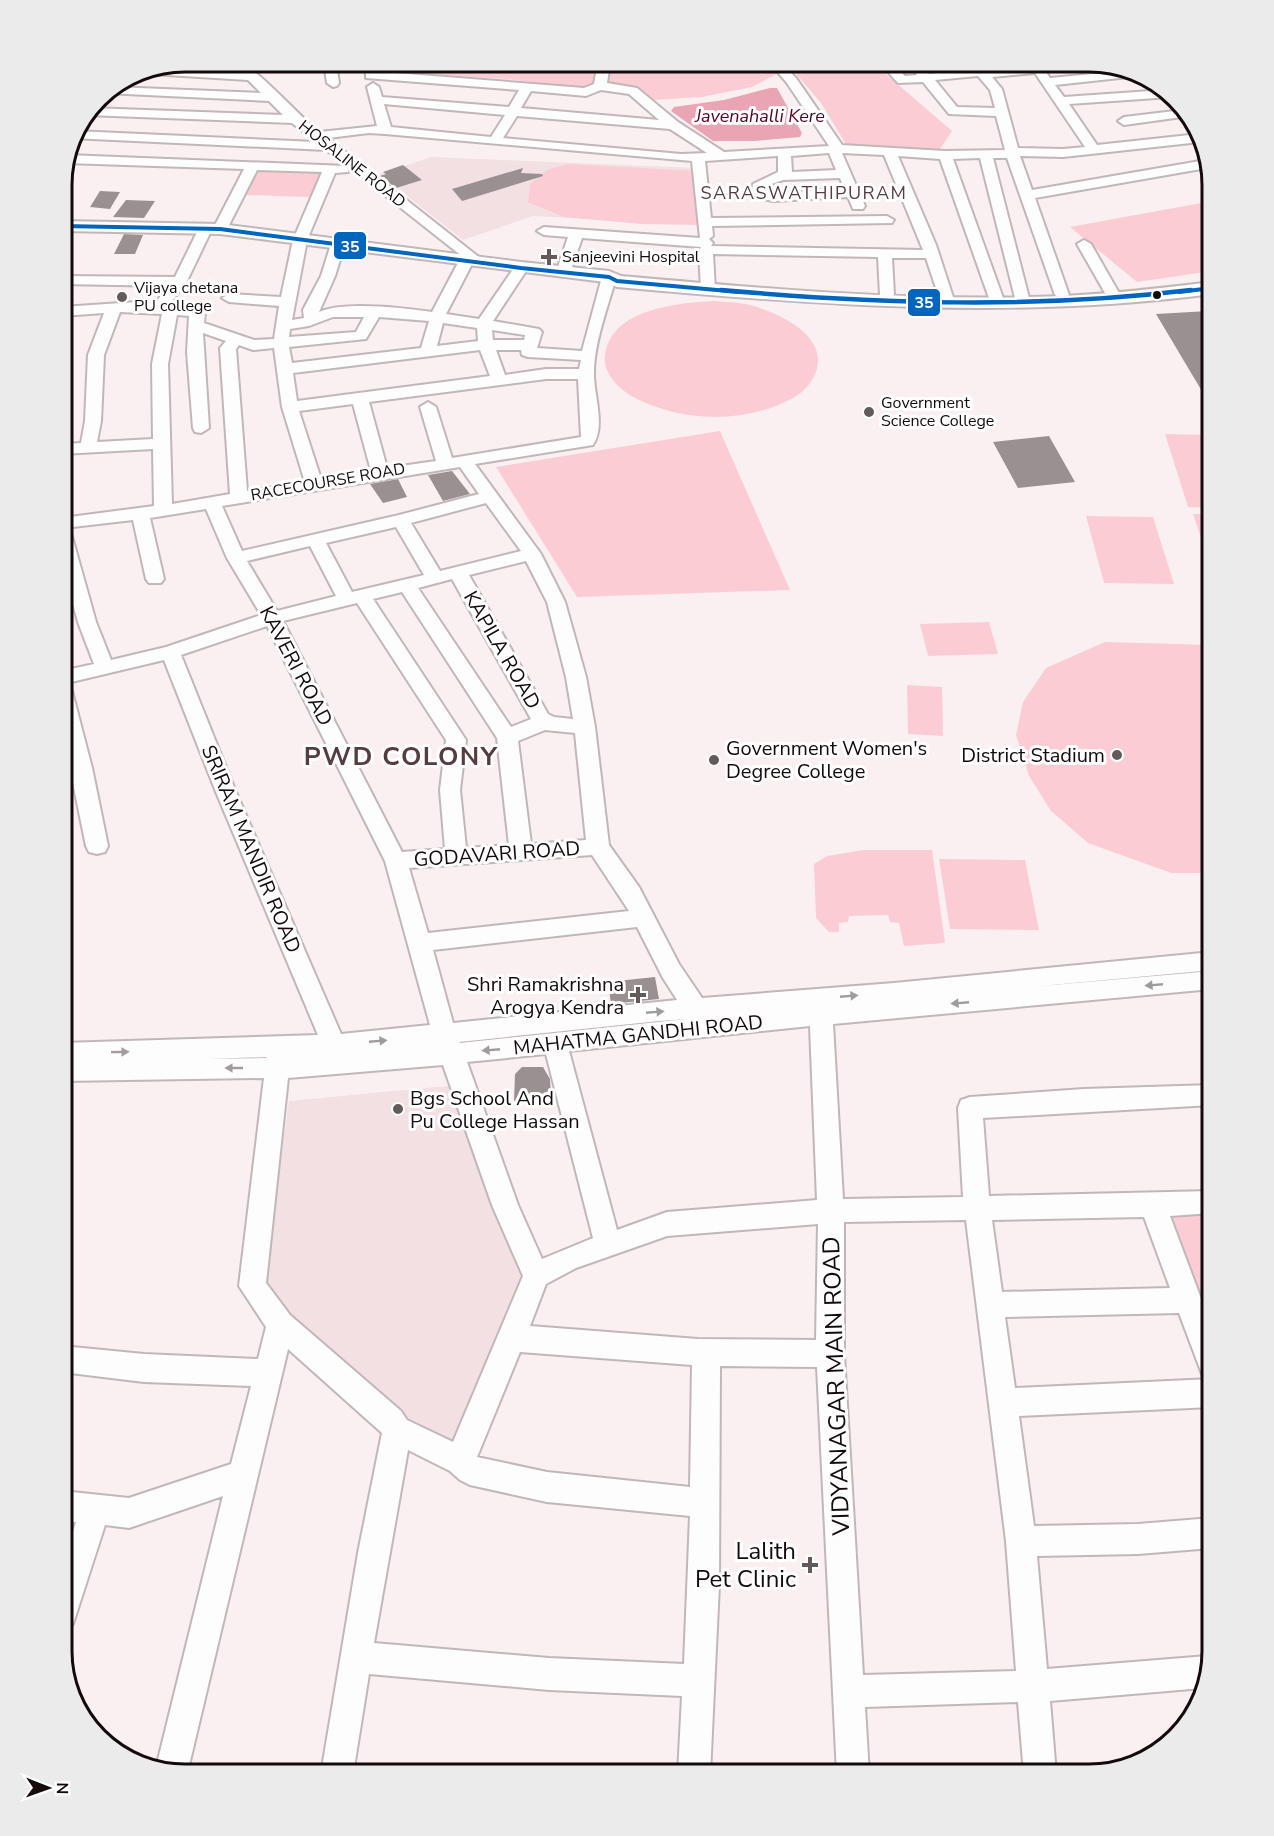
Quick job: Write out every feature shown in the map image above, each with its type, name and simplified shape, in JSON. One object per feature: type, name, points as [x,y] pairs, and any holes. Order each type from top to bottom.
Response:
[{"type":"main road","points":[[72,226],[212,229],[563,273],[609,277],[618,274],[708,286],[958,305],[1100,300],[1202,289]]},
{"type":"main road","points":[[609,277],[616,281],[643,284],[996,298],[1112,293],[1202,281]]},
{"type":"street","name":"HOSALINE ROAD","points":[[245,72],[295,119],[472,261]]},
{"type":"street","points":[[331,72],[333,83]]},
{"type":"street","points":[[370,72],[385,130]]},
{"type":"street","points":[[401,72],[527,88],[586,92],[600,86],[633,91],[673,125],[720,155]]},
{"type":"street","points":[[600,86],[602,72]]},
{"type":"street","points":[[784,72],[836,149],[855,194],[862,220]]},
{"type":"street","points":[[894,72],[902,80],[961,72]]},
{"type":"street","points":[[920,72],[953,111],[1003,112]]},
{"type":"street","points":[[982,72],[996,89],[1012,153],[1062,295]]},
{"type":"street","points":[[1040,72],[1094,150]]},
{"type":"street","points":[[1089,72],[1094,77]]},
{"type":"street","points":[[174,73],[251,76]]},
{"type":"street","points":[[1048,82],[1114,75]]},
{"type":"street","points":[[495,141],[527,88]]},
{"type":"street","points":[[123,91],[272,97]]},
{"type":"street","points":[[1060,101],[1158,95]]},
{"type":"street","points":[[376,100],[673,125]]},
{"type":"street","points":[[98,112],[295,119]]},
{"type":"street","points":[[1144,145],[1124,121],[1177,114]]},
{"type":"street","points":[[317,136],[369,129],[681,158],[836,149],[945,155],[1063,153],[1192,139]]},
{"type":"street","points":[[84,135],[328,146]]},
{"type":"street","points":[[889,151],[932,254],[946,297]]},
{"type":"street","points":[[784,152],[784,176]]},
{"type":"street","points":[[985,154],[1022,298]]},
{"type":"street","points":[[945,155],[996,298]]},
{"type":"street","points":[[698,157],[706,222],[708,286]]},
{"type":"street","points":[[75,159],[360,170]]},
{"type":"street","points":[[1028,195],[1200,165]]},
{"type":"street","points":[[162,510],[160,364],[164,309],[252,166]]},
{"type":"street","points":[[314,484],[290,407],[281,343],[300,240],[330,169]]},
{"type":"street","points":[[846,174],[784,176],[760,184],[759,191],[763,195],[773,197],[855,194]]},
{"type":"street","points":[[706,222],[887,220]]},
{"type":"street","points":[[544,231],[706,246],[932,254]]},
{"type":"street","points":[[563,273],[576,234]]},
{"type":"street","points":[[312,320],[312,308],[328,276],[338,244]]},
{"type":"street","points":[[1084,244],[1112,293]]},
{"type":"street","points":[[885,254],[887,294]]},
{"type":"street","points":[[428,352],[437,318],[472,261]]},
{"type":"street","points":[[499,380],[486,345],[484,324],[521,268]]},
{"type":"street","points":[[290,407],[360,400],[546,374],[586,374],[609,277]]},
{"type":"street","points":[[72,281],[180,281]]},
{"type":"street","points":[[603,297],[620,289],[643,284]]},
{"type":"street","points":[[229,298],[288,302]]},
{"type":"street","points":[[88,448],[93,421],[96,356],[114,308]]},
{"type":"street","points":[[72,310],[114,308],[197,312],[195,352],[201,428]]},
{"type":"street","points":[[283,325],[312,320],[336,311],[414,314],[534,332],[528,352],[589,356]]},
{"type":"street","points":[[196,324],[253,345],[361,336],[374,312]]},
{"type":"street","points":[[237,339],[228,348],[239,497]]},
{"type":"street","points":[[284,369],[486,345],[530,345]]},
{"type":"street","name":"RACECOURSE ROAD","points":[[72,522],[140,514],[587,441],[591,435],[586,374]]},
{"type":"street","points":[[360,400],[380,473]]},
{"type":"street","points":[[428,407],[454,462],[490,496],[532,554],[556,602],[576,677],[585,727],[598,847],[631,893],[698,1019]]},
{"type":"street","points":[[72,449],[161,443]]},
{"type":"street","points":[[236,558],[401,520],[490,496]]},
{"type":"street","name":"KAVERI ROAD","points":[[212,502],[236,558],[273,618],[396,861],[448,1044],[505,1205],[536,1276]]},
{"type":"street","points":[[140,514],[155,579]]},
{"type":"street","points":[[401,520],[435,578]]},
{"type":"street","points":[[315,538],[456,740],[450,790],[456,856]]},
{"type":"street","points":[[72,676],[170,652],[273,618],[532,554]]},
{"type":"street","points":[[72,569],[87,622],[105,668]]},
{"type":"street","name":"KAPILA ROAD","points":[[458,573],[544,722],[585,727]]},
{"type":"street","points":[[407,585],[507,737],[521,852]]},
{"type":"street","name":"SRIRAM MANDIR ROAD","points":[[170,652],[226,792],[334,1045]]},
{"type":"street","points":[[507,737],[544,722]]},
{"type":"street","points":[[72,730],[97,846]]},
{"type":"street","name":"GODAVARI ROAD","points":[[396,861],[598,847]]},
{"type":"street","points":[[418,943],[644,918]]},
{"type":"street","name":"MAHATMA GANDHI ROAD","points":[[72,1053],[386,1061],[448,1044],[492,1028],[698,1019],[1124,978],[1202,963]]},
{"type":"street","name":"MAHATMA GANDHI ROAD","points":[[1124,978],[1202,980]]},
{"type":"street","name":"VIDYANAGAR MAIN ROAD","points":[[817,1007],[831,1211],[830,1354],[853,1764]]},
{"type":"street","name":"MAHATMA GANDHI ROAD","points":[[72,1070],[279,1058],[334,1045],[555,1043],[698,1019]]},
{"type":"street","points":[[555,1043],[608,1245]]},
{"type":"street","points":[[279,1058],[252,1286],[280,1324],[391,1421],[397,1430],[460,1461],[470,1470],[548,1487],[704,1503]]},
{"type":"street","points":[[1039,1764],[1021,1542],[977,1208],[970,1108],[1084,1100],[1202,1095]]},
{"type":"street","points":[[460,1461],[536,1276],[568,1259],[667,1224],[831,1211],[1202,1203]]},
{"type":"street","points":[[1153,1205],[1202,1336]]},
{"type":"street","points":[[990,1305],[1189,1300]]},
{"type":"street","points":[[173,1763],[280,1324]]},
{"type":"street","points":[[512,1338],[706,1352],[830,1354]]},
{"type":"street","points":[[695,1764],[704,1503],[706,1352]]},
{"type":"street","points":[[72,1360],[144,1368],[268,1373]]},
{"type":"street","points":[[1002,1403],[1202,1393]]},
{"type":"street","points":[[339,1764],[373,1553],[397,1430]]},
{"type":"street","points":[[72,1507],[129,1513],[244,1474]]},
{"type":"street","points":[[72,1582],[95,1510]]},
{"type":"street","points":[[1021,1542],[1138,1539],[1202,1534]]},
{"type":"street","points":[[356,1658],[549,1674],[699,1682]]},
{"type":"street","points":[[849,1691],[1033,1686],[1200,1673]]},
{"type":"shaded area","points":[[396,72],[596,72],[595,84],[585,88],[505,79]]},
{"type":"shaded area","points":[[610,72],[775,72],[777,74],[752,87],[702,97],[653,100],[637,89],[607,84]]},
{"type":"shaded area","points":[[795,72],[884,72],[952,131],[940,149],[847,146],[821,103]]},
{"type":"shaded area","points":[[432,157],[696,168],[701,225],[533,216],[463,240],[379,174]]},
{"type":"shaded area","points":[[568,164],[696,171],[701,225],[641,224],[564,217],[528,202],[530,184],[547,170]]},
{"type":"shaded area","points":[[256,169],[323,171],[312,197],[243,195]]},
{"type":"shaded area","points":[[1202,203],[1202,272],[1137,282],[1070,227]]},
{"type":"shaded area","points":[[714,301],[745,304],[763,309],[791,323],[803,332],[812,342],[818,354],[817,368],[807,387],[776,406],[759,411],[723,417],[705,417],[669,411],[635,398],[609,375],[605,356],[610,340],[619,328],[632,318],[665,307]]},
{"type":"shaded area","points":[[720,431],[790,590],[577,597],[496,467]]},
{"type":"shaded area","points":[[1165,434],[1202,435],[1202,508],[1188,507]]},
{"type":"shaded area","points":[[1193,514],[1202,514],[1202,541]]},
{"type":"shaded area","points":[[1086,516],[1153,517],[1174,584],[1104,583]]},
{"type":"shaded area","points":[[989,622],[998,654],[928,656],[920,624]]},
{"type":"shaded area","name":"District Stadium","points":[[1105,642],[1202,645],[1202,873],[1171,873],[1088,843],[1051,811],[1029,776],[1016,735],[1023,702],[1046,668]]},
{"type":"shaded area","points":[[907,685],[942,687],[943,736],[908,734]]},
{"type":"shaded area","points":[[863,850],[932,850],[945,943],[904,946],[899,923],[890,922],[888,915],[849,916],[848,922],[839,923],[839,932],[829,932],[816,918],[814,864],[827,856]]},
{"type":"shaded area","points":[[939,859],[1025,860],[1039,930],[950,929]]},
{"type":"shaded area","points":[[457,1085],[526,1281],[457,1448],[404,1425],[296,1321],[264,1284],[289,1101]]},
{"type":"shaded area","points":[[1202,1212],[1202,1301],[1171,1213]]},
{"type":"water","name":"Javenahalli Kere","points":[[777,88],[802,133],[800,137],[754,141],[713,141],[671,111],[674,107],[724,100]]},
{"type":"building","points":[[403,165],[422,180],[396,188],[380,176],[386,174],[383,172]]},
{"type":"building","points":[[523,168],[521,173],[542,174],[543,176],[462,201],[452,189]]},
{"type":"building","points":[[100,191],[120,192],[110,209],[90,207]]},
{"type":"building","points":[[126,200],[155,201],[144,218],[113,217]]},
{"type":"building","points":[[124,234],[143,235],[135,254],[114,254]]},
{"type":"building","points":[[1202,311],[1202,391],[1156,314]]},
{"type":"building","points":[[1049,436],[1075,482],[1018,488],[993,442]]},
{"type":"building","points":[[452,471],[470,494],[443,501],[428,475]]},
{"type":"building","points":[[398,479],[407,497],[383,503],[370,484]]},
{"type":"building","points":[[655,977],[659,999],[611,1004],[608,982]]},
{"type":"building","points":[[522,1067],[543,1067],[550,1079],[551,1097],[514,1101],[515,1074]]},
{"type":"transit line","name":"35","points":[[72,226],[220,229],[521,268],[609,277],[617,281],[840,299],[989,304],[1064,302],[1138,297],[1202,289]]},
{"type":"place","name":"Sanjeevini Hospital","points":[[549,257]]},
{"type":"place","name":"Vijaya chetana PU college","points":[[122,297]]},
{"type":"place","name":"Government Science College","points":[[869,412]]},
{"type":"place","name":"District Stadium","points":[[1117,755]]},
{"type":"place","name":"Government Women's Degree College","points":[[714,760]]},
{"type":"place","name":"Shri Ramakrishna Arogya Kendra","points":[[638,995]]},
{"type":"place","name":"Bgs School And Pu College Hassan","points":[[398,1109]]},
{"type":"place","name":"Lalith Pet Clinic","points":[[810,1565]]},
{"type":"district","name":"SARASWATHIPURAM","points":[[804,193]]},
{"type":"district","name":"PWD COLONY","points":[[401,756]]}]
